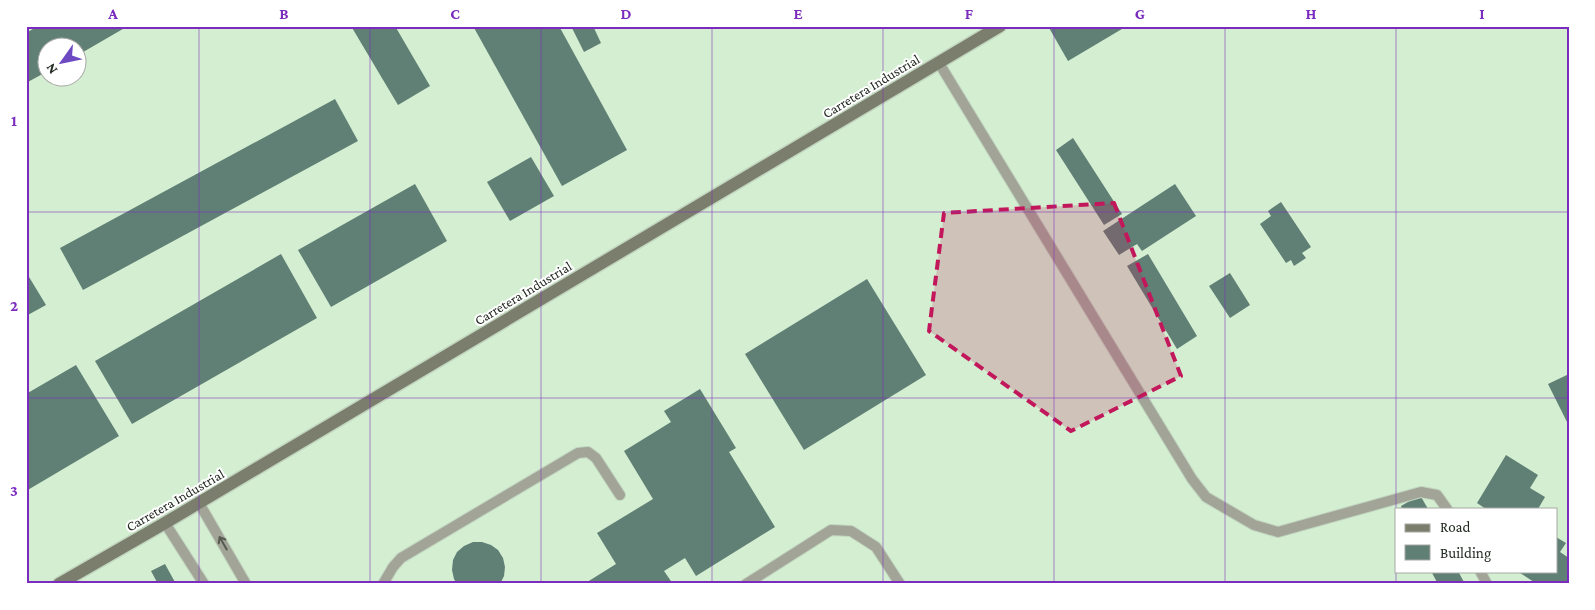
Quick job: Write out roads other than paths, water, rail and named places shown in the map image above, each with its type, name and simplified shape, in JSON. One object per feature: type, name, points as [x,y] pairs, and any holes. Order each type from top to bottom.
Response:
[{"type":"main road","name":"Carretera Industrial","points":[[60,584],[200,503],[1000,26]]},
{"type":"lane","points":[[939,63],[1187,471],[1206,497],[1254,525],[1278,532],[1421,492],[1437,495],[1446,508]]},
{"type":"lane","points":[[383,584],[401,558],[578,453],[588,452],[596,458],[620,495]]},
{"type":"lane","points":[[200,503],[246,584]]},
{"type":"lane","points":[[165,523],[204,584]]},
{"type":"lane","points":[[746,584],[831,530],[851,531],[876,546],[900,584]]},
{"type":"lane","points":[[1481,572],[1487,584]]}]
